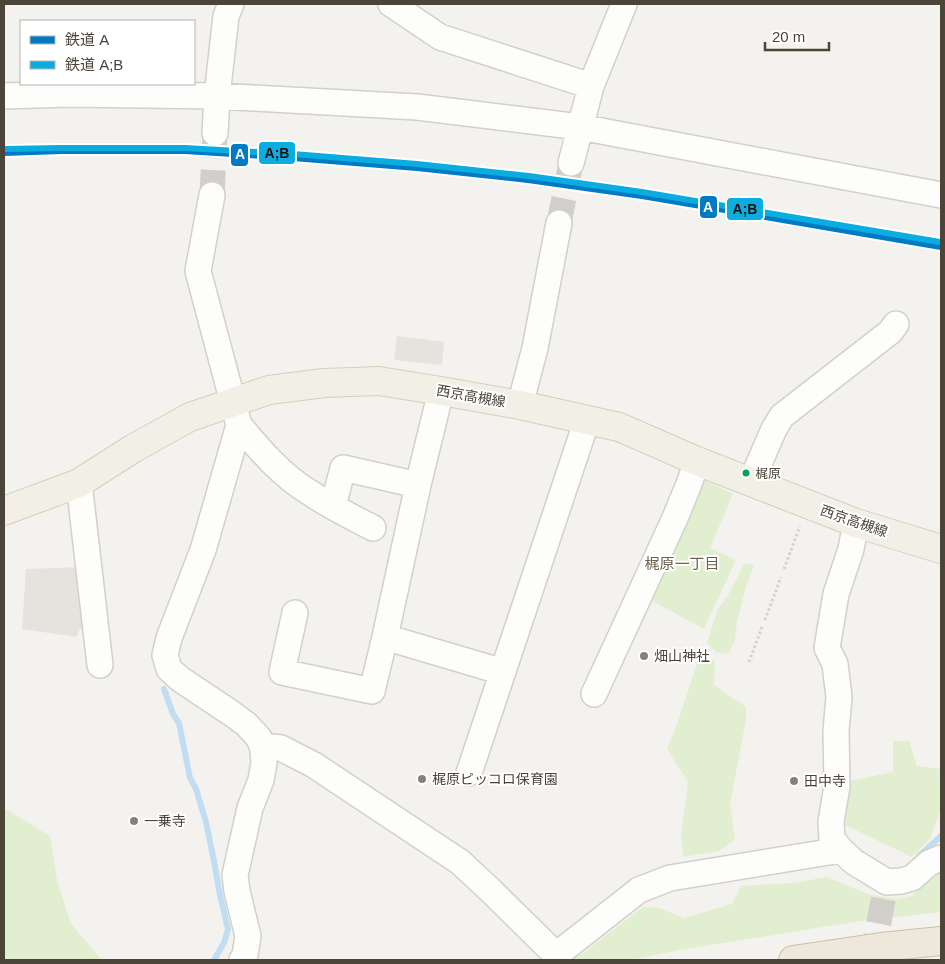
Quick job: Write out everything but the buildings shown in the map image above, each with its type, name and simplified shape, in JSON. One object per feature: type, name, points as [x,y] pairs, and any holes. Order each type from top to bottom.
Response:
[{"type":"highway","points":[[793,960],[881,947],[941,941]]},
{"type":"main road","name":"西京高槻線","points":[[4,511],[79,483],[134,448],[190,417],[236,413],[269,390],[333,383],[379,381],[520,405],[619,427],[697,461],[856,523],[941,549]]},
{"type":"street","points":[[215,133],[226,16],[230,4]]},
{"type":"street","points":[[391,4],[440,37],[591,86]]},
{"type":"street","points":[[571,163],[591,86],[624,4]]},
{"type":"street","points":[[4,96],[70,94],[217,96],[417,107],[580,127],[941,195]]},
{"type":"street","points":[[212,194],[198,271],[236,413],[267,456],[296,483],[308,492],[373,528]]},
{"type":"street","points":[[520,405],[535,348],[559,223]]},
{"type":"street","points":[[751,482],[774,429],[782,416],[890,332],[896,324]]},
{"type":"street","points":[[295,613],[276,670],[372,691],[441,391]]},
{"type":"street","points":[[236,413],[203,550],[164,655],[169,669],[180,679],[246,724],[259,738],[263,749],[264,763],[250,808],[235,875],[248,936],[245,955],[242,960]]},
{"type":"street","points":[[469,773],[587,420]]},
{"type":"street","points":[[594,694],[675,518],[697,461]]},
{"type":"street","points":[[333,506],[343,468],[418,485]]},
{"type":"street","points":[[79,483],[100,665]]},
{"type":"street","points":[[856,523],[851,549],[836,594],[827,648],[835,664],[839,697],[836,731],[837,786],[831,822],[832,839],[841,850],[885,888],[912,878],[929,863],[941,858]]},
{"type":"street","points":[[385,637],[503,672]]},
{"type":"street","points":[[263,749],[281,748],[314,765],[460,862],[553,952],[560,952],[639,890],[670,878],[841,850]]},
{"type":"path","points":[[784,568],[808,504]]},
{"type":"path","points":[[765,620],[781,577]]},
{"type":"path","points":[[749,662],[762,627]]},
{"type":"green space","points":[[702,479],[733,494],[710,548],[736,560],[704,629],[645,597]]},
{"type":"green space","points":[[744,564],[754,565],[737,621],[735,641],[728,654],[716,652],[707,643],[718,609],[727,597]]},
{"type":"green space","points":[[715,660],[714,685],[746,707],[746,720],[730,804],[735,839],[719,851],[683,857],[681,834],[688,782],[667,749],[697,664]]},
{"type":"green space","points":[[893,741],[909,741],[917,766],[941,769],[941,808],[930,839],[912,857],[845,825],[850,781],[893,772]]},
{"type":"green space","points":[[4,809],[50,836],[57,880],[71,924],[102,960],[4,960]]},
{"type":"green space","points":[[941,873],[941,912],[860,921],[680,950],[630,960],[571,960],[582,954],[643,907],[659,908],[684,918],[732,904],[741,886],[793,883],[827,877],[872,895],[897,899],[912,896],[936,875]]},
{"type":"shaded area","points":[[397,336],[444,342],[442,365],[394,360]]},
{"type":"shaded area","points":[[81,567],[84,628],[80,629],[77,637],[22,629],[26,569]]},
{"type":"waterway","points":[[164,689],[173,714],[179,723],[190,778],[196,789],[206,822],[228,929],[224,943],[214,960]]},
{"type":"waterway","points":[[919,856],[941,836]]},
{"type":"tunnel","points":[[212,195],[215,133]]},
{"type":"tunnel","points":[[559,223],[571,163]]},
{"type":"tunnel","points":[[872,960],[884,895]]},
{"type":"rail line","name":"A;B","points":[[4,149],[185,148],[417,164],[529,176],[642,192],[940,242]]},
{"type":"rail line","name":"A","points":[[4,153],[185,151],[417,168],[528,180],[642,196],[941,247]]},
{"type":"place","name":"梶原","points":[[746,473]]},
{"type":"place","name":"畑山神社","points":[[644,656]]},
{"type":"place","name":"梶原ピッコロ保育園","points":[[422,779]]},
{"type":"place","name":"田中寺","points":[[794,781]]},
{"type":"place","name":"一乗寺","points":[[134,821]]},
{"type":"district","name":"梶原一丁目","points":[[682,563]]}]
